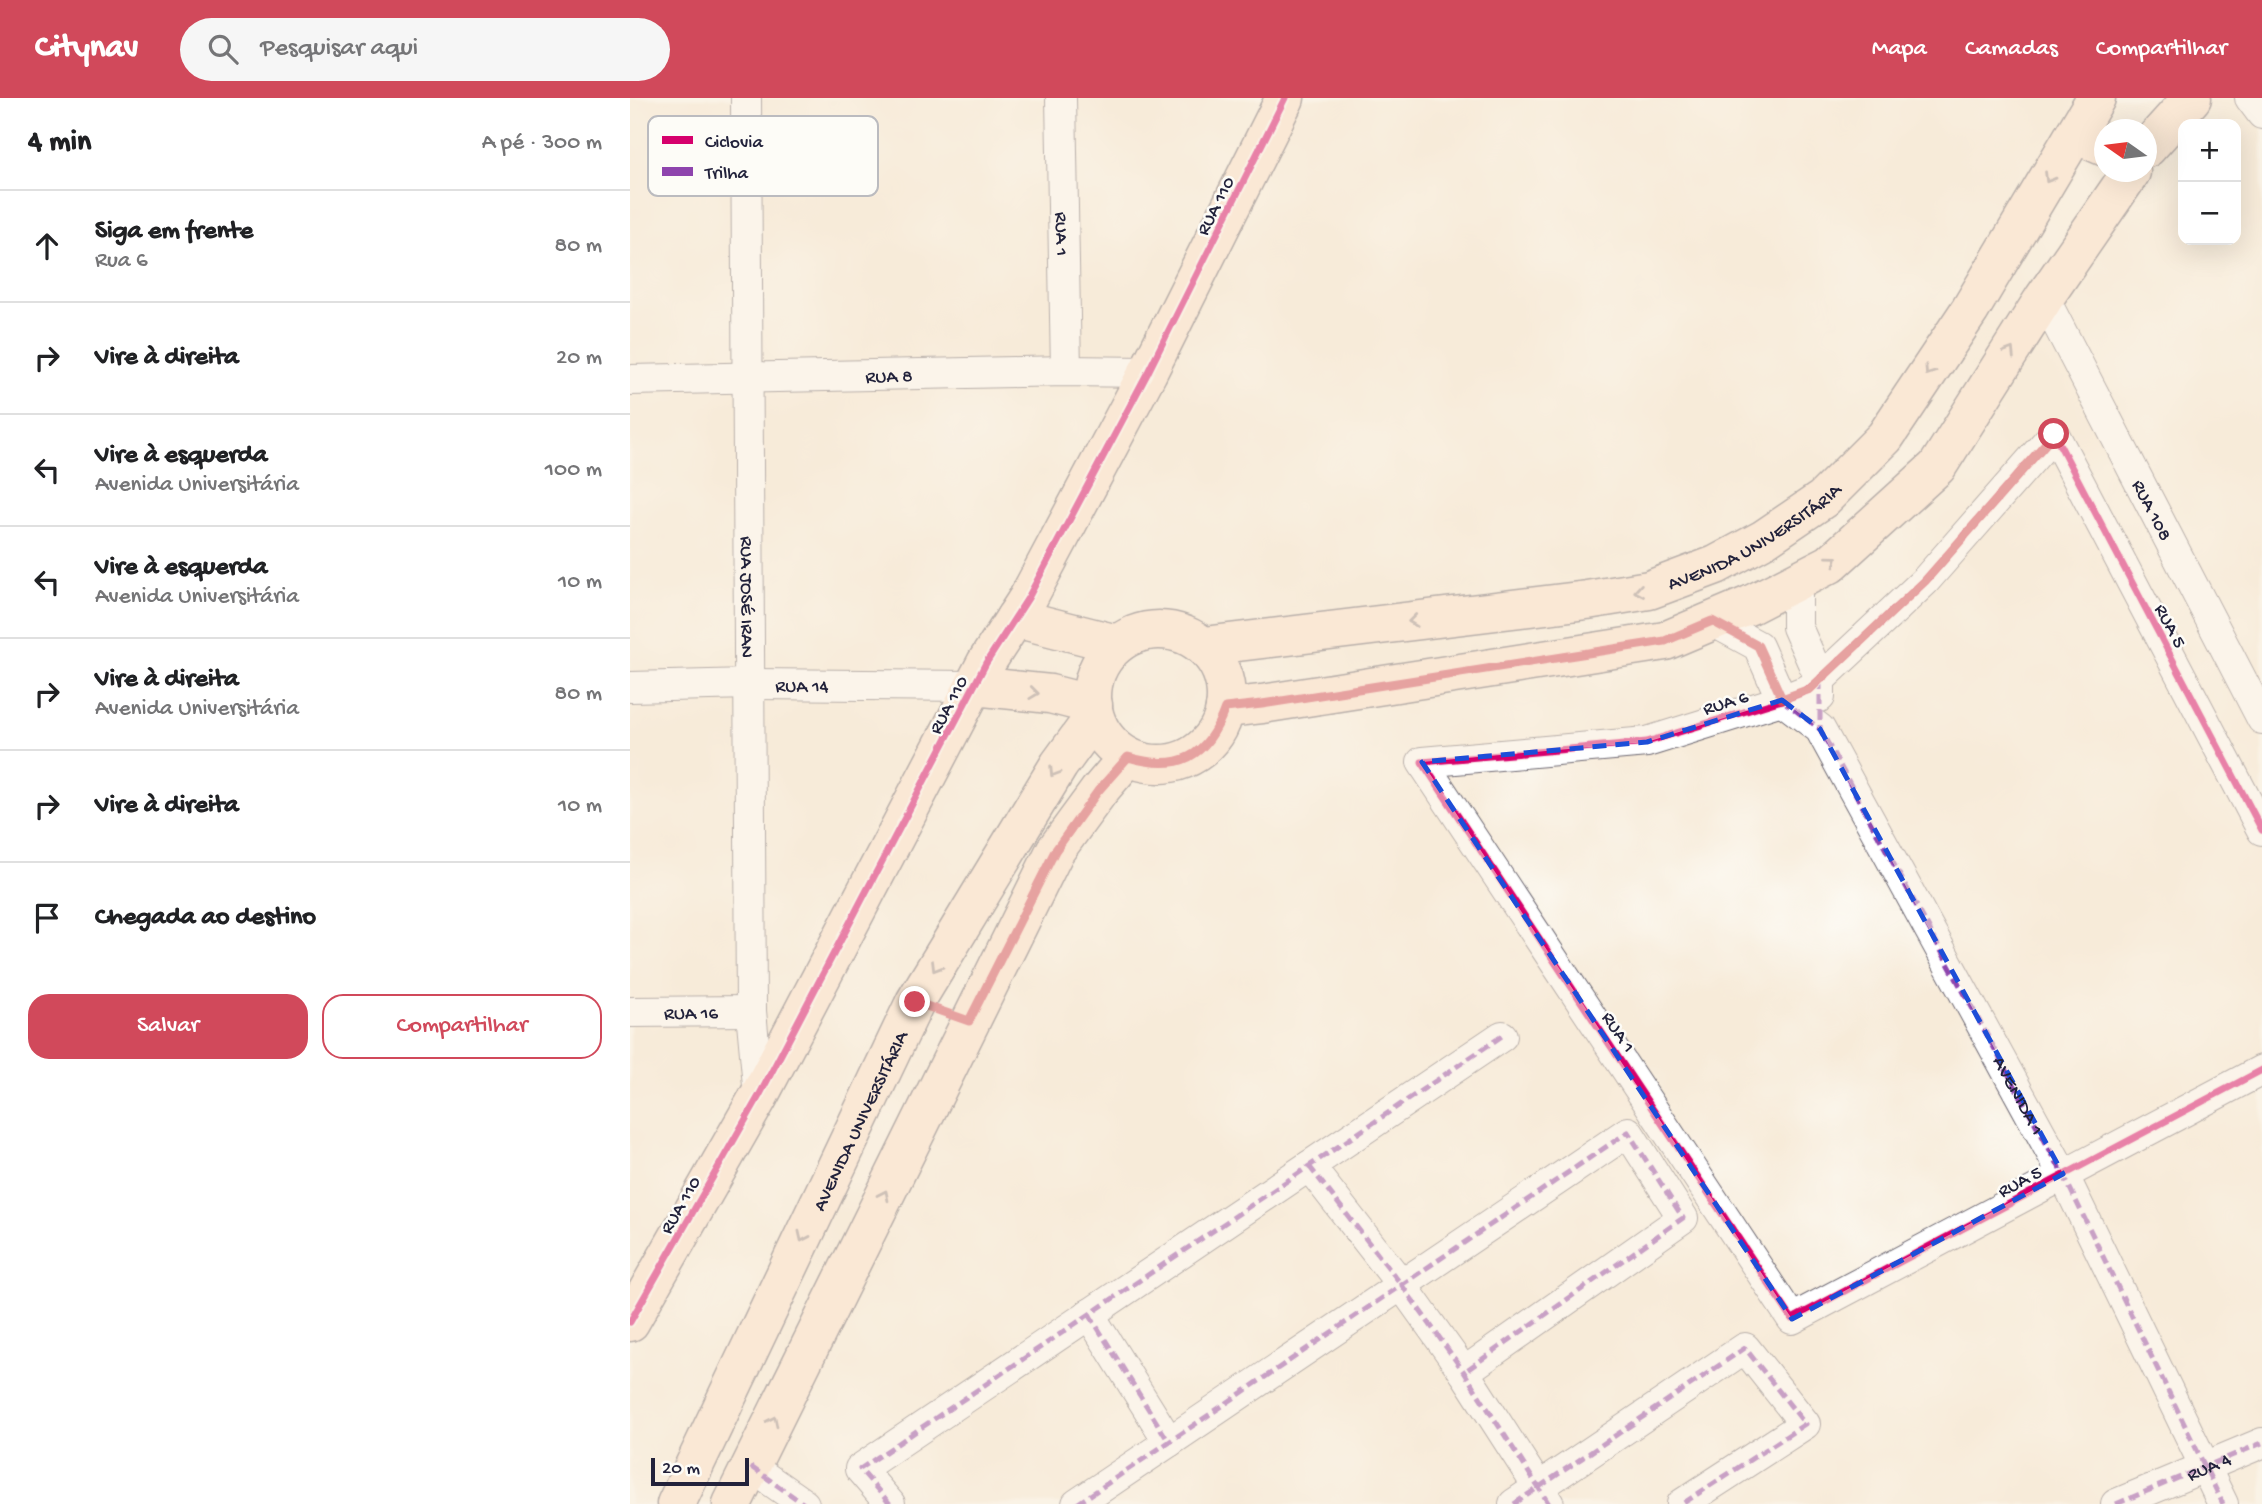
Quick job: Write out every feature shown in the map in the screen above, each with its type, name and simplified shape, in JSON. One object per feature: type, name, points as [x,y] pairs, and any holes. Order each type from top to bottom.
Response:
[{"type":"street","name":"RUA JOSÉ IRAN","points":[[746,98],[746,116]]},
{"type":"street","name":"RUA 1","points":[[1061,98],[1066,371]]},
{"type":"street","name":"RUA 110","points":[[630,1322],[759,1096],[986,663],[1028,598],[1148,372],[1286,98]]},
{"type":"street","name":"AVENIDA UNIVERSITÁRIA","points":[[676,1504],[915,1002],[1094,711],[1091,697],[1094,677],[1103,659],[1117,644],[1133,634],[1152,629],[1189,635],[1204,646],[1587,600],[1649,590],[1716,565],[1764,539],[1823,499],[1885,437],[1970,310],[2090,140],[2096,98]]},
{"type":"street","points":[[2157,137],[2192,98]]},
{"type":"street","points":[[2250,98],[2262,114]]},
{"type":"street","points":[[1225,708],[1665,641],[1830,564],[1937,467],[2044,298],[2124,182]]},
{"type":"street","name":"RUA JOSÉ IRAN","points":[[747,196],[751,1011],[759,1096]]},
{"type":"street","name":"RUA 108","points":[[2044,298],[2262,719]]},
{"type":"street","name":"RUA 8","points":[[630,380],[1066,371],[1148,372]]},
{"type":"street","name":"RUA 6","points":[[1422,762],[1647,742],[1810,689],[1925,581],[2054,434]]},
{"type":"street","name":"RUA 5","points":[[2054,434],[2262,830]]},
{"type":"street","points":[[1797,580],[1797,626],[1820,679]]},
{"type":"street","points":[[1015,618],[1117,644]]},
{"type":"street","points":[[1712,621],[1758,646],[1782,699]]},
{"type":"street","points":[[974,686],[1050,694],[1094,711],[1108,741],[1128,757],[1153,764],[1177,762],[1200,751],[1217,732],[1225,708],[1225,685],[1218,664],[1204,646]]},
{"type":"street","name":"AVENIDA 1","points":[[1820,679],[1820,729]]},
{"type":"street","name":"RUA 14","points":[[630,687],[749,684],[974,686]]},
{"type":"street","name":"AVENIDA 1","points":[[1782,699],[1820,729],[2063,1174],[2223,1504]]},
{"type":"street","points":[[732,1504],[1055,851],[1098,791],[1128,757]]},
{"type":"street","name":"RUA 1","points":[[1422,762],[1792,1319]]},
{"type":"street","points":[[915,1002],[969,1021]]},
{"type":"street","name":"RUA 16","points":[[630,1012],[751,1011]]},
{"type":"street","points":[[890,1504],[860,1469],[1502,1036]]},
{"type":"street","name":"RUA 5","points":[[1792,1319],[2262,1070]]},
{"type":"street","points":[[1077,1504],[1628,1132],[1683,1218],[1464,1372]]},
{"type":"street","points":[[1309,1166],[1402,1284],[1464,1372],[1534,1499],[1745,1348],[1805,1424],[1682,1504]]},
{"type":"street","points":[[1088,1314],[1169,1442]]},
{"type":"street","name":"RUA 4","points":[[2116,1504],[2262,1443]]},
{"type":"street","points":[[751,1467],[804,1504]]},
{"type":"highlighted area","points":[[1782,700],[1820,729],[2063,1174],[1792,1319],[1422,762],[1647,742]]},
{"type":"marked path","points":[[1820,680],[1820,729]]},
{"type":"marked path","points":[[1782,700],[1820,729],[2063,1174],[2223,1504]]},
{"type":"marked path","points":[[890,1504],[860,1469],[1502,1036]]},
{"type":"marked path","points":[[1077,1504],[1628,1132],[1683,1218],[1464,1372]]},
{"type":"marked path","points":[[1309,1166],[1401,1284],[1464,1372],[1549,1504]]},
{"type":"marked path","points":[[1089,1314],[1169,1442]]},
{"type":"marked path","points":[[1514,1504],[1745,1348],[1805,1424],[1682,1504]]},
{"type":"marked path","points":[[2116,1504],[2262,1443]]},
{"type":"marked path","points":[[751,1467],[804,1504]]},
{"type":"cycle path","points":[[630,1322],[759,1096],[986,663],[1028,598],[1148,372],[1285,98]]},
{"type":"cycle path","points":[[2262,830],[2054,434],[1925,581],[1810,689],[1647,742],[1422,762],[1792,1319],[2262,1070]]},
{"type":"route","points":[[915,1002],[969,1021],[1055,851],[1098,791],[1128,757],[1153,764],[1177,762],[1200,751],[1217,732],[1225,708],[1665,641],[1712,621],[1758,646],[1782,699],[1810,689],[1925,581],[2054,434]]}]
